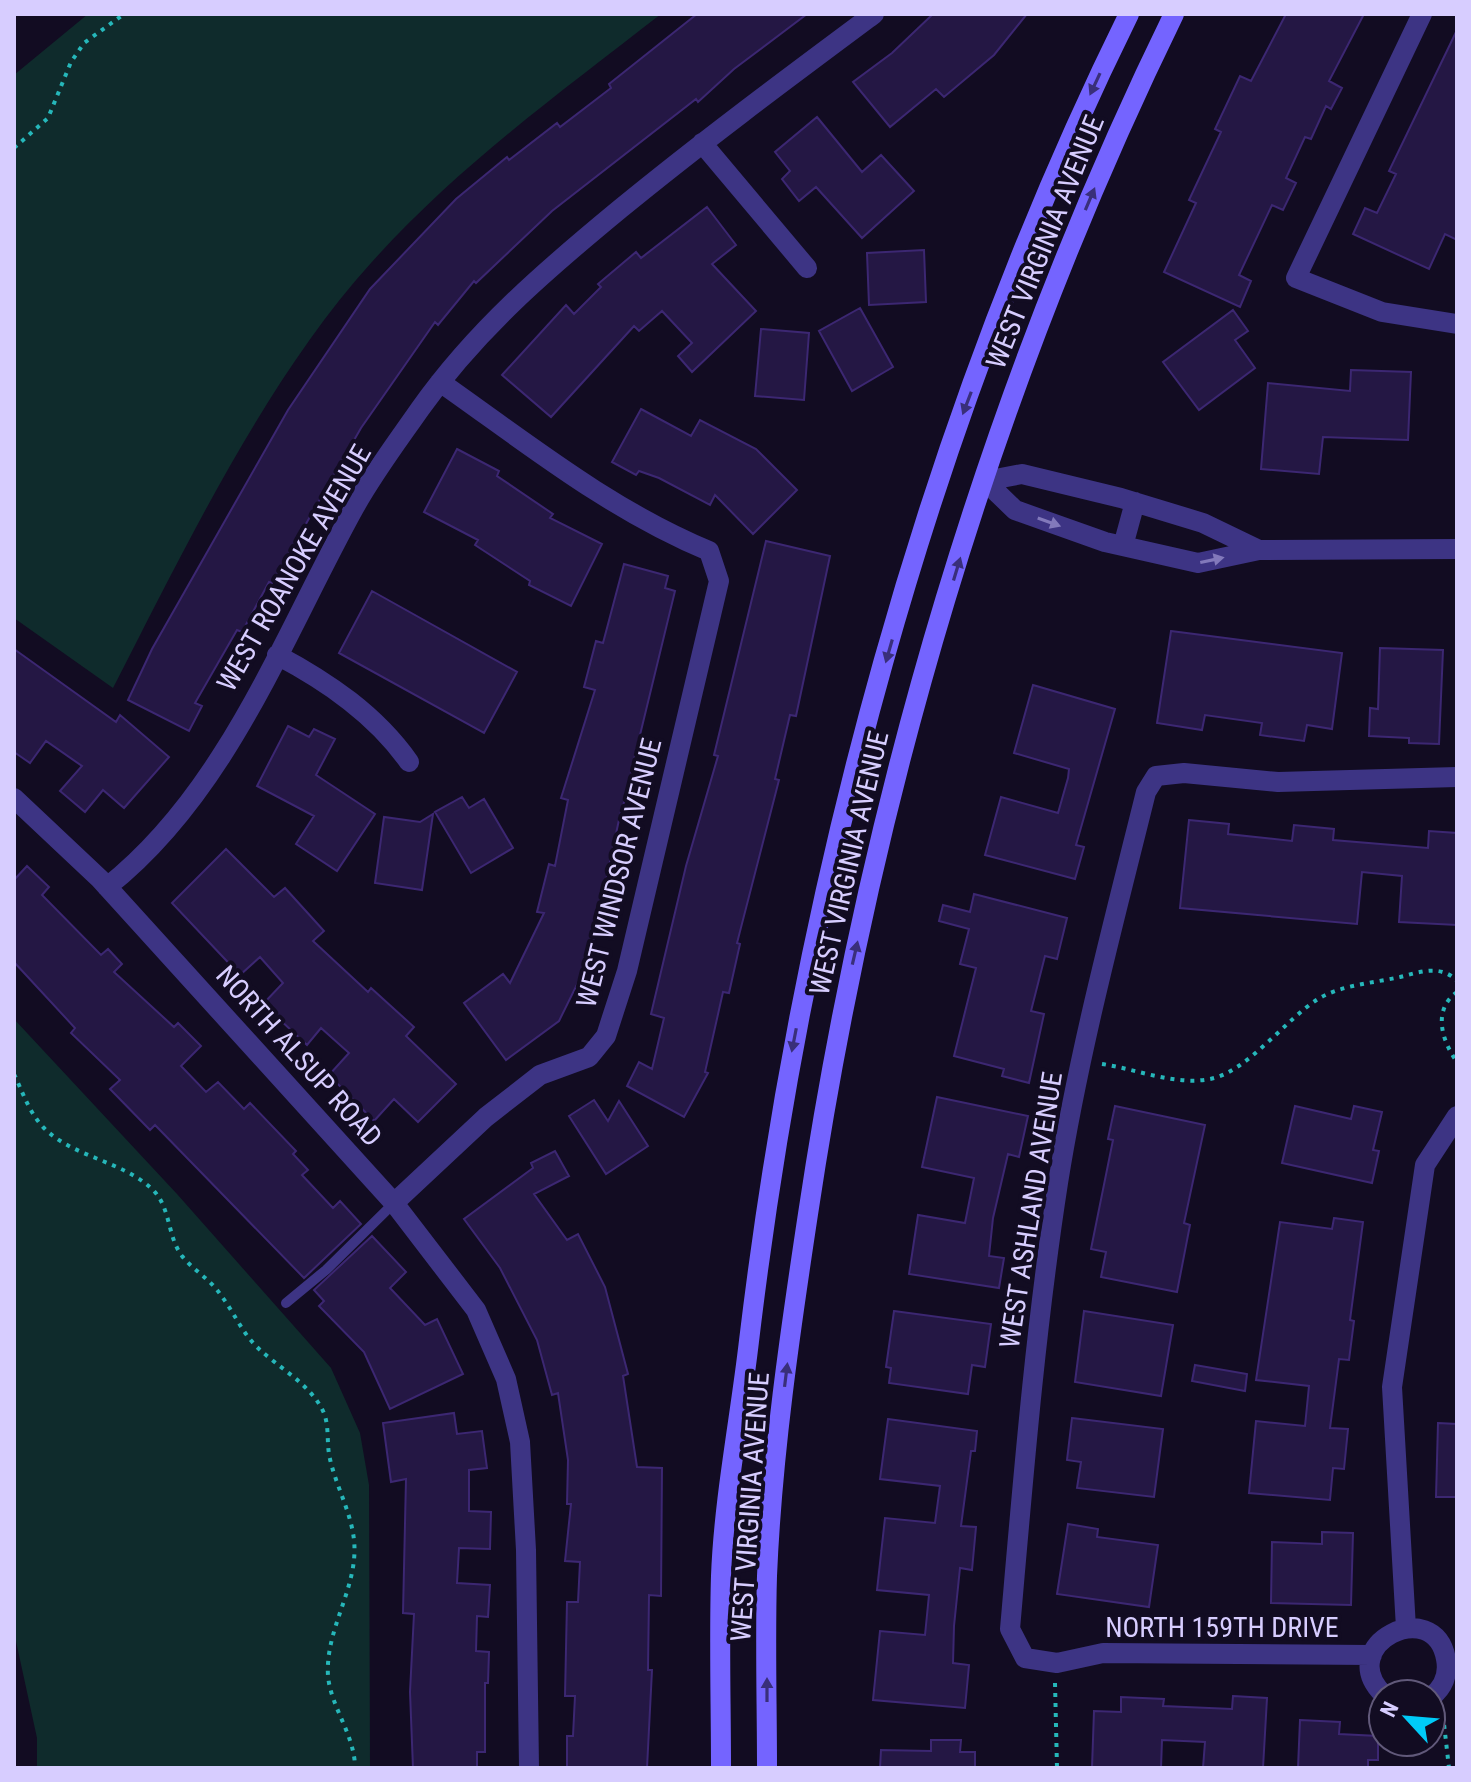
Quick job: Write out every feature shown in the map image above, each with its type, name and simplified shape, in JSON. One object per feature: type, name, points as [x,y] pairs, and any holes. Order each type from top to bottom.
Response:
[{"type":"main road","name":"WEST VIRGINIA AVENUE","points":[[721,1768],[721,1573],[762,1231],[781,1109],[847,795],[945,460],[1028,242],[1088,98],[1129,14]]},
{"type":"main road","name":"WEST VIRGINIA AVENUE","points":[[767,1768],[767,1576],[781,1413],[823,1116],[888,807],[925,670],[985,481],[1049,297],[1108,155],[1174,14]]},
{"type":"street","name":"WEST ROANOKE AVENUE","points":[[107,887],[137,863],[178,819],[277,655],[355,507],[440,382],[517,295],[702,143],[874,14]]},
{"type":"street","points":[[1422,14],[1296,278],[1382,312],[1457,324]]},
{"type":"street","points":[[702,143],[807,268]]},
{"type":"street","name":"WEST WINDSOR AVENUE","points":[[394,1203],[497,1109],[540,1075],[589,1057],[606,1036],[627,971],[719,581],[709,551],[665,533],[574,479],[440,382]]},
{"type":"street","points":[[985,481],[1022,474],[1135,502],[1203,523],[1259,550]]},
{"type":"street","points":[[985,481],[1015,510],[1123,546],[1198,563],[1259,550],[1457,549]]},
{"type":"street","points":[[1123,546],[1135,502]]},
{"type":"street","points":[[277,655],[309,672],[364,711],[392,739],[409,762]]},
{"type":"street","name":"WEST ASHLAND AVENUE","points":[[1025,1658],[1010,1629],[1031,1385],[1059,1180],[1146,792],[1156,776],[1184,773],[1278,782],[1457,777]]},
{"type":"street","name":"NORTH ALSUP ROAD","points":[[14,798],[107,887],[394,1203],[476,1310],[506,1379],[521,1457],[526,1550],[529,1768]]},
{"type":"street","points":[[1406,1628],[1392,1387],[1425,1165],[1457,1116]]},
{"type":"street","points":[[1373,1678],[1372,1655],[1385,1636],[1406,1628],[1416,1628],[1434,1637],[1451,1654],[1445,1678]]},
{"type":"street","name":"NORTH 159TH DRIVE","points":[[1025,1658],[1057,1663],[1103,1653],[1372,1655]]},
{"type":"lane","points":[[286,1303],[326,1270],[394,1203]]},
{"type":"path","points":[[14,148],[48,118],[71,62],[84,43],[124,14]]},
{"type":"path","points":[[1083,1062],[1191,1081],[1211,1079],[1236,1067],[1314,1002],[1343,988],[1434,970],[1457,981]]},
{"type":"path","points":[[1457,992],[1444,1005],[1441,1028],[1444,1042],[1457,1062]]},
{"type":"path","points":[[14,1074],[27,1104],[46,1130],[71,1146],[121,1169],[153,1191],[161,1200],[178,1251],[218,1291],[258,1348],[304,1387],[324,1412],[328,1451],[354,1540],[352,1574],[333,1638],[328,1673],[334,1702],[351,1743],[355,1768]]},
{"type":"path","points":[[1057,1663],[1053,1704],[1057,1768]]},
{"type":"path","points":[[1447,1728],[1449,1768]]},
{"type":"green space","points":[[88,14],[661,14],[474,163],[404,228],[333,309],[262,412],[230,466],[113,688],[14,618],[14,75]]},
{"type":"green space","points":[[14,1019],[177,1194],[331,1368],[360,1433],[369,1485],[370,1768],[37,1768],[37,1738],[14,1632]]},
{"type":"building","points":[[697,14],[807,14],[734,69],[698,102],[696,99],[552,211],[476,283],[474,281],[438,325],[435,322],[361,428],[242,632],[237,630],[195,703],[202,706],[189,731],[128,700],[152,649],[288,410],[370,289],[456,199],[507,157],[509,160],[557,123],[560,127],[611,88],[609,84]]},
{"type":"building","points":[[933,14],[1027,14],[994,55],[944,97],[936,89],[890,127],[853,82],[892,53]]},
{"type":"building","points":[[1286,14],[1364,14],[1329,81],[1342,88],[1331,109],[1326,106],[1311,139],[1305,137],[1286,178],[1296,183],[1283,210],[1272,205],[1239,275],[1251,281],[1240,307],[1164,272],[1196,203],[1189,200],[1221,132],[1215,129],[1240,76],[1251,81]]},
{"type":"building","points":[[1457,30],[1457,240],[1445,234],[1429,269],[1353,234],[1365,208],[1377,213],[1396,174],[1389,171]]},
{"type":"building","points":[[817,117],[862,172],[881,155],[914,191],[862,238],[816,187],[799,201],[782,179],[790,171],[775,152]]},
{"type":"building","points":[[707,207],[736,245],[712,264],[756,311],[692,372],[678,356],[692,343],[662,311],[639,331],[634,326],[551,417],[502,375],[566,305],[574,314],[601,287],[598,284],[636,252],[641,258]]},
{"type":"building","points":[[924,250],[926,302],[869,305],[867,253]]},
{"type":"building","points":[[860,308],[893,367],[852,391],[819,331]]},
{"type":"building","points":[[1233,310],[1248,331],[1235,340],[1255,368],[1199,410],[1163,362]]},
{"type":"building","points":[[761,329],[809,333],[804,400],[755,396]]},
{"type":"building","points":[[1351,370],[1411,372],[1408,440],[1323,437],[1319,474],[1261,469],[1268,383],[1350,391]]},
{"type":"building","points":[[641,409],[691,436],[700,420],[756,449],[797,490],[753,534],[715,495],[710,505],[659,478],[639,471],[636,475],[612,462]]},
{"type":"building","points":[[457,449],[499,471],[497,476],[553,514],[550,518],[602,544],[571,606],[529,585],[530,581],[475,545],[478,540],[424,512]]},
{"type":"building","points":[[766,541],[830,556],[796,716],[790,715],[775,779],[779,780],[737,943],[740,944],[729,993],[723,992],[705,1072],[708,1073],[684,1117],[627,1086],[639,1062],[652,1069],[664,1018],[651,1014],[686,866],[718,756],[714,755]]},
{"type":"building","points":[[624,564],[668,576],[665,588],[675,591],[631,772],[634,772],[620,815],[592,946],[595,948],[559,1021],[506,1060],[464,1003],[503,974],[510,983],[544,913],[537,912],[549,864],[555,866],[568,800],[561,798],[595,690],[584,687],[596,641],[603,643]]},
{"type":"building","points":[[372,591],[517,672],[484,733],[339,653]]},
{"type":"building","points":[[1171,631],[1342,653],[1332,729],[1307,725],[1304,741],[1260,735],[1262,723],[1205,715],[1202,730],[1157,723]]},
{"type":"building","points":[[1380,648],[1443,650],[1439,744],[1409,743],[1409,738],[1369,736],[1370,708],[1378,709]]},
{"type":"building","points":[[14,649],[116,722],[120,715],[169,757],[124,808],[103,790],[85,812],[60,791],[82,766],[46,741],[30,763],[14,752]]},
{"type":"building","points":[[1033,685],[1115,709],[1076,845],[1084,847],[1075,879],[985,855],[1001,797],[1058,813],[1068,778],[1069,769],[1014,753]]},
{"type":"building","points":[[288,726],[309,737],[314,729],[335,739],[316,775],[375,814],[337,871],[296,844],[314,816],[257,786]]},
{"type":"building","points":[[462,797],[469,808],[484,799],[513,848],[471,873],[435,812]]},
{"type":"building","points":[[433,814],[422,890],[375,883],[384,817],[420,822]]},
{"type":"building","points":[[1189,820],[1229,824],[1228,834],[1292,841],[1294,825],[1334,829],[1333,840],[1428,848],[1429,831],[1457,833],[1457,925],[1399,922],[1402,876],[1362,872],[1357,924],[1180,908]]},
{"type":"building","points":[[226,849],[274,897],[285,888],[324,931],[313,941],[368,992],[371,988],[414,1027],[406,1036],[456,1084],[418,1122],[394,1099],[374,1121],[329,1075],[349,1053],[321,1028],[307,1045],[263,1004],[283,983],[260,957],[240,975],[172,903]]},
{"type":"building","points":[[27,866],[49,887],[42,895],[101,955],[108,949],[122,964],[114,972],[174,1027],[178,1023],[201,1046],[181,1066],[206,1092],[218,1082],[244,1109],[250,1103],[296,1151],[293,1154],[308,1170],[302,1175],[333,1208],[340,1201],[361,1224],[304,1278],[155,1125],[150,1130],[110,1089],[120,1080],[71,1033],[75,1028],[14,962],[14,880]]},
{"type":"building","points":[[974,894],[1067,918],[1057,959],[1045,956],[1031,1011],[1044,1014],[1029,1083],[1002,1076],[1004,1069],[954,1056],[976,968],[960,964],[969,929],[939,921],[943,905],[970,912]]},
{"type":"building","points":[[937,1097],[1028,1116],[1019,1157],[1008,1154],[993,1218],[989,1256],[1004,1258],[999,1288],[909,1274],[918,1215],[965,1223],[974,1178],[922,1167]]},
{"type":"building","points":[[594,1100],[608,1121],[619,1101],[648,1146],[606,1174],[569,1116]]},
{"type":"building","points":[[1115,1106],[1205,1125],[1184,1223],[1190,1225],[1177,1292],[1101,1277],[1106,1252],[1091,1249],[1113,1140],[1108,1139]]},
{"type":"building","points":[[1295,1106],[1351,1119],[1354,1106],[1382,1112],[1373,1150],[1379,1151],[1372,1183],[1282,1163]]},
{"type":"building","points":[[555,1151],[569,1176],[534,1194],[567,1240],[578,1234],[605,1287],[628,1374],[623,1376],[637,1467],[662,1468],[661,1596],[649,1595],[648,1670],[652,1670],[647,1768],[567,1768],[567,1736],[573,1736],[575,1696],[565,1696],[567,1602],[578,1602],[580,1562],[565,1561],[571,1504],[567,1504],[568,1460],[558,1393],[552,1395],[537,1340],[500,1268],[464,1219],[533,1168],[531,1163]]},
{"type":"building","points":[[1334,1218],[1363,1222],[1350,1320],[1354,1321],[1349,1360],[1339,1359],[1330,1428],[1348,1429],[1344,1469],[1333,1468],[1330,1500],[1249,1493],[1256,1421],[1305,1426],[1309,1386],[1256,1380],[1280,1222],[1332,1229]]},
{"type":"building","points":[[372,1236],[406,1272],[390,1288],[425,1325],[437,1319],[463,1374],[390,1409],[364,1352],[319,1306],[324,1301],[314,1290]]},
{"type":"building","points":[[894,1311],[991,1324],[985,1367],[972,1365],[968,1394],[889,1383],[891,1368],[886,1367]]},
{"type":"building","points":[[1084,1311],[1173,1325],[1161,1396],[1075,1382]]},
{"type":"building","points":[[1195,1365],[1247,1374],[1245,1391],[1192,1381]]},
{"type":"building","points":[[454,1413],[457,1434],[482,1431],[487,1468],[469,1470],[469,1511],[491,1512],[490,1549],[459,1548],[457,1583],[490,1585],[488,1617],[477,1616],[476,1651],[489,1652],[488,1683],[485,1683],[485,1752],[477,1752],[477,1768],[413,1768],[410,1692],[414,1614],[403,1613],[406,1479],[391,1482],[383,1423]]},
{"type":"building","points":[[1072,1418],[1163,1429],[1154,1497],[1077,1488],[1081,1462],[1067,1460]]},
{"type":"building","points":[[888,1419],[977,1431],[975,1451],[971,1451],[961,1526],[976,1527],[972,1570],[960,1568],[954,1626],[953,1663],[969,1665],[965,1708],[873,1700],[880,1631],[925,1635],[929,1595],[877,1590],[885,1518],[935,1523],[940,1486],[880,1479]]},
{"type":"building","points":[[1438,1423],[1457,1424],[1457,1497],[1436,1497]]},
{"type":"building","points":[[1068,1524],[1098,1529],[1097,1537],[1158,1545],[1149,1607],[1057,1594]]},
{"type":"building","points":[[1322,1532],[1353,1533],[1351,1605],[1271,1603],[1272,1542],[1322,1544]]},
{"type":"building","points":[[1233,1696],[1267,1698],[1263,1768],[1203,1768],[1205,1742],[1162,1740],[1161,1768],[1092,1768],[1094,1711],[1121,1712],[1121,1697],[1164,1699],[1163,1706],[1232,1709]]},
{"type":"building","points":[[1300,1720],[1340,1722],[1339,1734],[1367,1735],[1367,1758],[1378,1758],[1368,1760],[1368,1768],[1298,1768]]},
{"type":"building","points":[[931,1740],[961,1740],[960,1752],[975,1752],[975,1768],[880,1768],[881,1750],[931,1751]]}]
